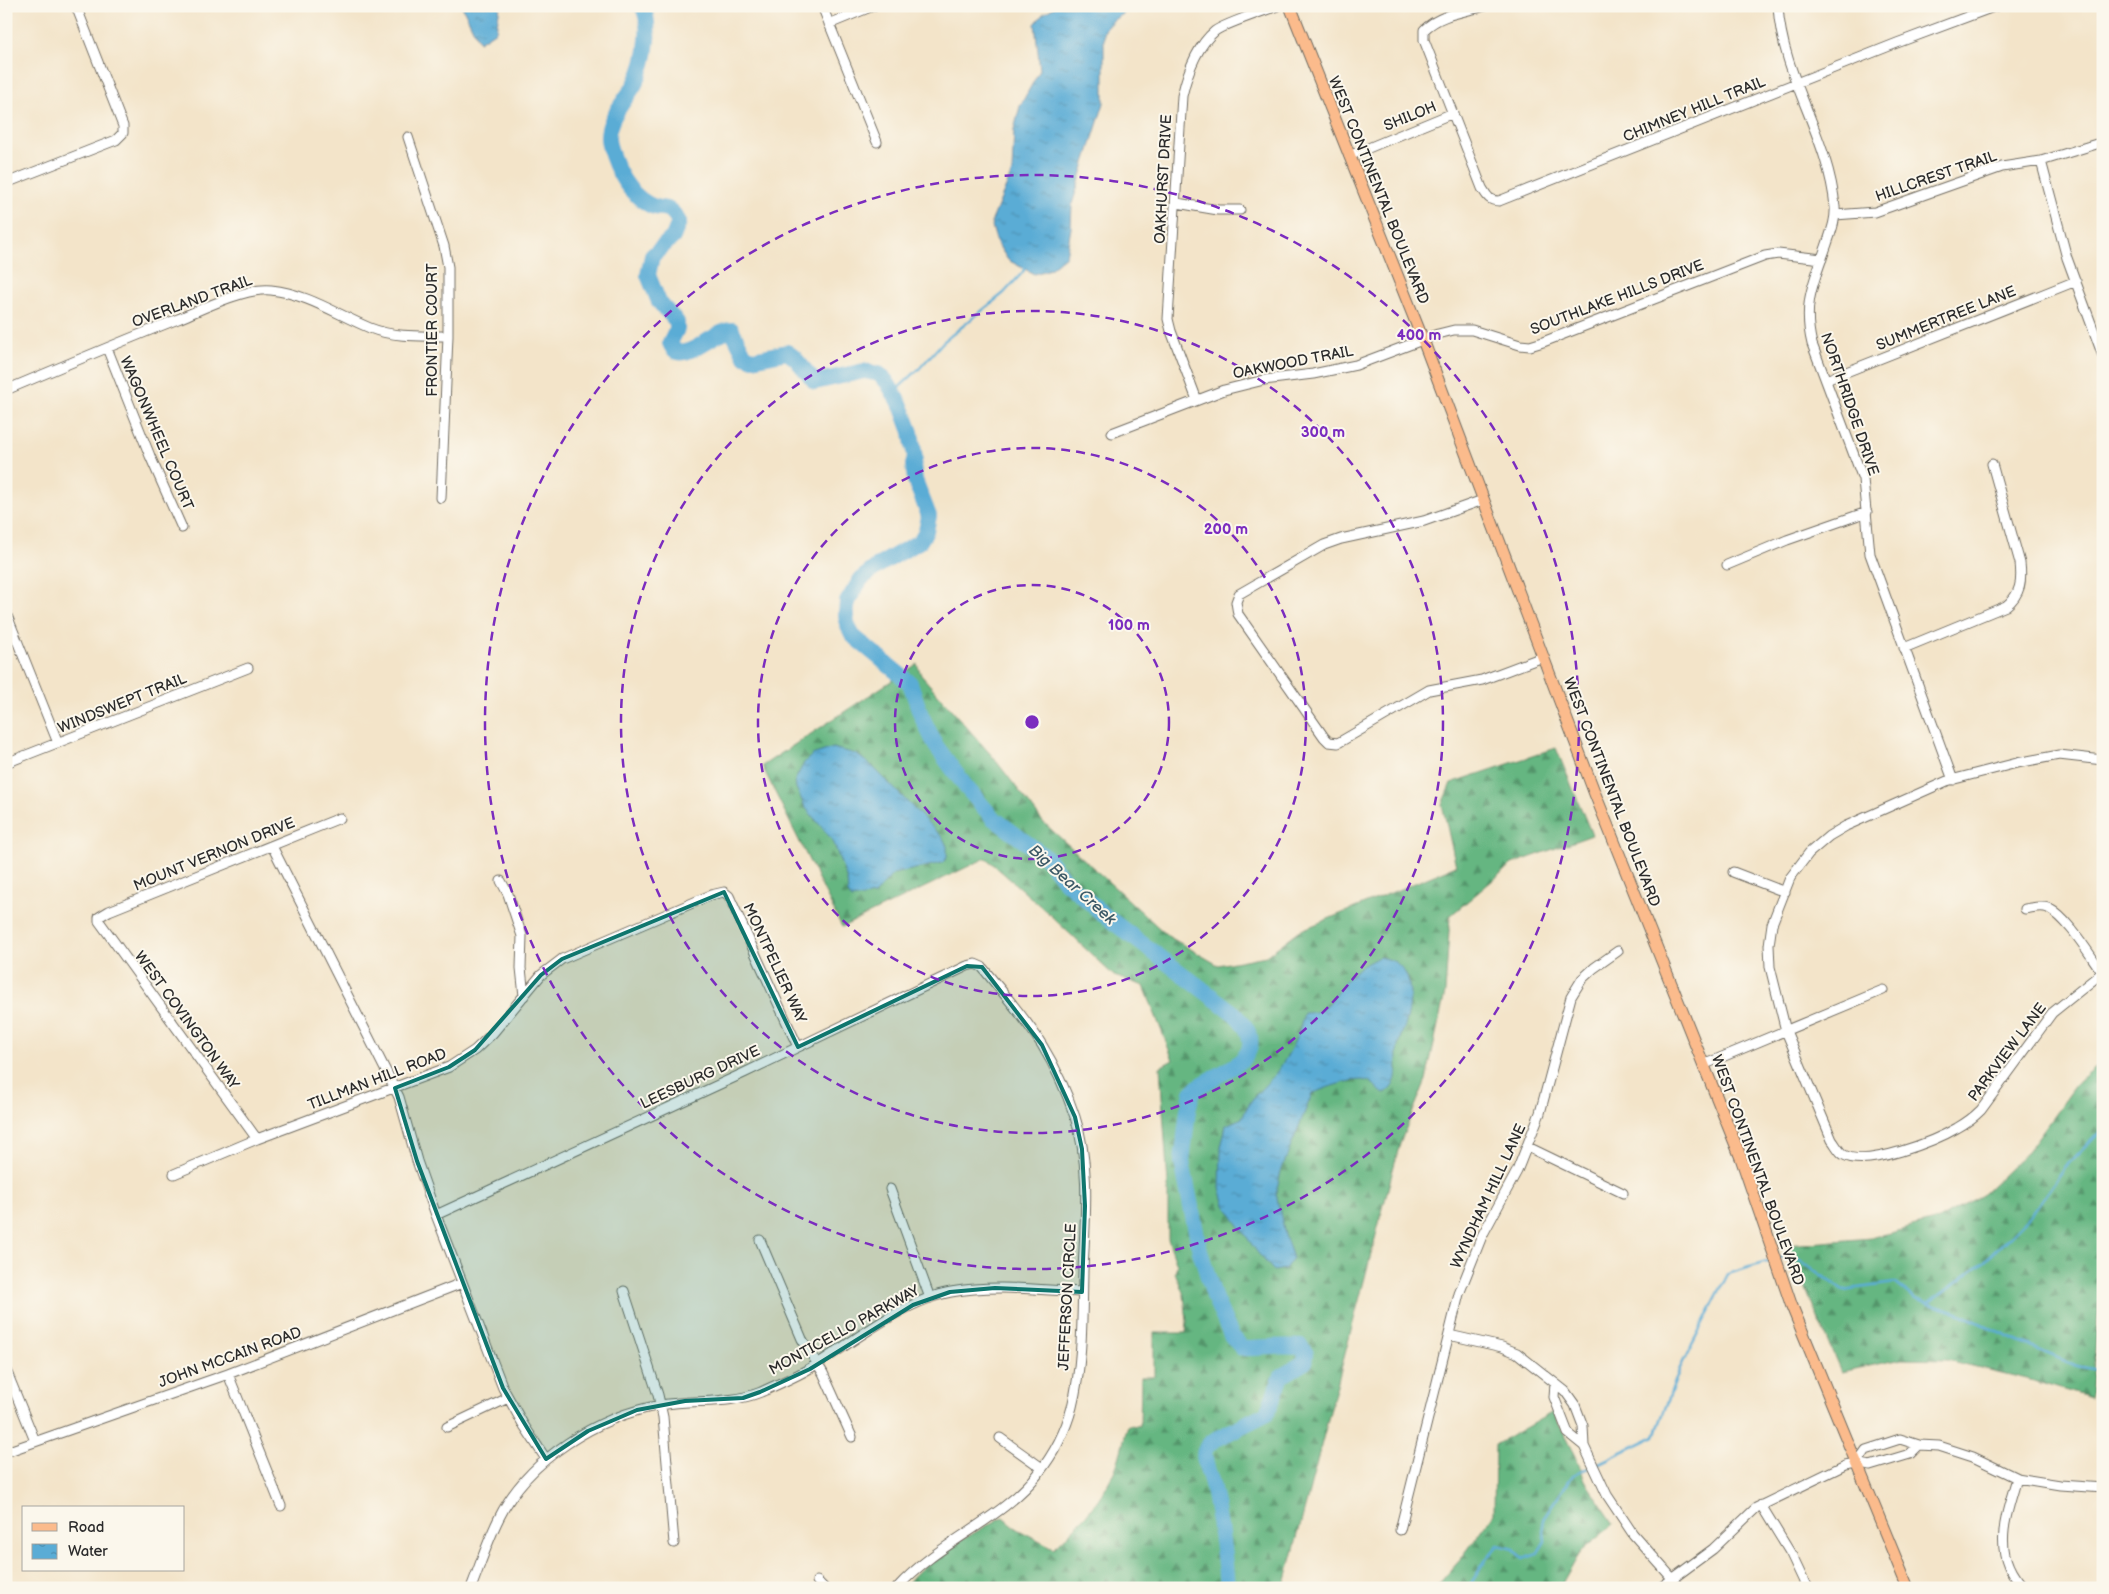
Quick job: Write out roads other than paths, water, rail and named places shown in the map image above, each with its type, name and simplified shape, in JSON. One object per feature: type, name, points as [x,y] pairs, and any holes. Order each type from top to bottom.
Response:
[{"type":"main road","name":"WEST CONTINENTAL BOULEVARD","points":[[1290,6],[1423,340],[1596,794],[1740,1158],[1788,1294],[1908,1588]]},
{"type":"street","points":[[6,183],[116,140],[123,132],[123,126],[76,6]]},
{"type":"street","points":[[822,6],[877,142]]},
{"type":"street","points":[[829,24],[873,6]]},
{"type":"street","name":"OAKHURST DRIVE","points":[[1197,400],[1171,332],[1168,319],[1177,203],[1182,96],[1187,74],[1203,46],[1216,30],[1277,6]]},
{"type":"street","points":[[1453,114],[1424,40],[1424,30],[1431,22],[1441,18],[1485,6]]},
{"type":"street","name":"NORTHRIDGE DRIVE","points":[[1778,6],[1779,27],[1784,49],[1826,162],[1833,193],[1835,215],[1809,294],[1807,313],[1812,344],[1863,479],[1870,554],[1953,780]]},
{"type":"street","name":"CHIMNEY HILL TRAIL","points":[[1453,114],[1482,188],[1488,199],[1499,201],[1996,6]]},
{"type":"street","name":"SHILOH","points":[[1349,156],[1453,114]]},
{"type":"street","name":"FRONTIER COURT","points":[[408,137],[444,246],[448,267],[448,336],[441,498]]},
{"type":"street","name":"HILLCREST TRAIL","points":[[1835,215],[1875,212],[2002,166],[2041,160],[2103,142]]},
{"type":"street","points":[[2041,160],[2056,221],[2103,356]]},
{"type":"street","points":[[1177,203],[1218,210],[1240,210]]},
{"type":"street","name":"SOUTHLAKE HILLS DRIVE","points":[[1423,340],[1454,330],[1472,330],[1520,345],[1530,346],[1765,256],[1778,254],[1822,259]]},
{"type":"street","name":"SUMMERTREE LANE","points":[[1826,380],[2076,280]]},
{"type":"street","name":"OVERLAND TRAIL","points":[[6,390],[201,310],[260,290],[271,290],[305,298],[382,332],[407,336],[448,336]]},
{"type":"street","name":"OAKWOOD TRAIL","points":[[1112,433],[1224,390],[1264,380],[1313,374],[1356,365],[1423,340]]},
{"type":"street","name":"WAGONWHEEL COURT","points":[[107,348],[150,456],[182,528]]},
{"type":"street","points":[[1904,648],[2006,606],[2014,600],[2018,592],[2022,577],[2020,563],[1992,464]]},
{"type":"street","points":[[1483,500],[1424,521],[1340,539],[1312,550],[1239,594],[1236,602],[1238,614],[1324,737],[1333,743],[1338,743],[1429,690],[1482,680],[1543,657]]},
{"type":"street","points":[[1728,565],[1787,540],[1867,512]]},
{"type":"street","points":[[6,613],[58,743]]},
{"type":"street","name":"WINDSWEPT TRAIL","points":[[6,763],[248,668]]},
{"type":"street","points":[[1786,1031],[1770,967],[1769,945],[1772,924],[1790,878],[1798,866],[1829,836],[1846,826],[1953,780],[2016,763],[2060,755],[2103,760]]},
{"type":"street","name":"MOUNT VERNON DRIVE","points":[[99,917],[109,911],[340,818]]},
{"type":"street","points":[[272,846],[395,1088],[436,1215],[508,1398],[546,1458]]},
{"type":"street","points":[[1733,872],[1785,892]]},
{"type":"street","points":[[501,881],[508,894],[522,936],[521,968],[524,996]]},
{"type":"street","name":"TILLMAN HILL ROAD","points":[[174,1174],[257,1139],[449,1067],[475,1050],[493,1033],[541,974],[562,959],[711,894],[724,892]]},
{"type":"street","name":"MONTPELIER WAY","points":[[724,892],[728,896],[798,1047]]},
{"type":"street","points":[[2025,909],[2041,906],[2065,922],[2102,972]]},
{"type":"street","name":"WEST COVINGTON WAY","points":[[99,917],[98,922],[257,1139]]},
{"type":"street","name":"WYNDHAM HILL LANE","points":[[1400,1530],[1459,1294],[1469,1264],[1528,1147],[1540,1114],[1571,997],[1582,979],[1618,951]]},
{"type":"street","name":"LEESBURG DRIVE","points":[[436,1215],[798,1047],[967,966],[975,964]]},
{"type":"street","name":"JEFFERSON CIRCLE","points":[[897,1588],[912,1572],[1022,1491],[1042,1468],[1065,1428],[1072,1406],[1081,1342],[1085,1206],[1082,1149],[1075,1117],[1042,1045],[982,966],[975,964]]},
{"type":"street","name":"PARKVIEW LANE","points":[[1786,1031],[1832,1140],[1841,1154],[1849,1157],[1869,1158],[1894,1153],[1937,1139],[1969,1121],[1982,1110],[2052,1014],[2102,972]]},
{"type":"street","points":[[1704,1065],[1883,990]]},
{"type":"street","points":[[1528,1147],[1623,1193]]},
{"type":"street","points":[[890,1189],[930,1298]]},
{"type":"street","points":[[760,1240],[802,1339],[817,1364],[852,1437]]},
{"type":"street","name":"JOHN MCCAIN ROAD","points":[[6,1452],[228,1374],[462,1283]]},
{"type":"street","name":"MONTICELLO PARKWAY","points":[[470,1588],[500,1517],[511,1498],[546,1458],[588,1431],[637,1410],[660,1405],[686,1401],[743,1398],[817,1364],[862,1333],[930,1298],[950,1292],[995,1288],[1082,1292]]},
{"type":"street","points":[[624,1291],[660,1405],[674,1543]]},
{"type":"street","points":[[1449,1335],[1502,1347],[1517,1353],[1566,1391],[1575,1405],[1583,1426],[1584,1446],[1607,1495],[1633,1534],[1672,1578]]},
{"type":"street","points":[[6,1370],[35,1441]]},
{"type":"street","points":[[228,1374],[281,1506]]},
{"type":"street","points":[[1555,1384],[1554,1396],[1568,1433],[1584,1446]]},
{"type":"street","points":[[447,1427],[508,1398]]},
{"type":"street","points":[[1000,1438],[1042,1468]]},
{"type":"street","points":[[1857,1463],[1866,1450],[1900,1439],[1918,1445],[1939,1446],[1973,1457],[2018,1478],[2060,1485],[2103,1488]]},
{"type":"street","points":[[1660,1588],[1714,1549],[1761,1505],[1845,1465],[1857,1463],[1870,1466],[1910,1454],[1918,1445]]},
{"type":"street","points":[[2018,1478],[2003,1526],[2003,1541],[2005,1556],[2011,1570],[2024,1588]]},
{"type":"street","points":[[1761,1505],[1792,1554],[1807,1588]]},
{"type":"water","points":[[462,6],[500,6],[496,31],[479,42]]},
{"type":"water","points":[[1056,6],[1132,6],[1112,21],[1104,32],[1104,103],[1072,204],[1071,228],[1066,256],[1050,269],[1034,274],[1008,260],[997,243],[991,223],[1012,172],[1014,130],[1020,106],[1040,70],[1035,24],[1043,14]]},
{"type":"water","points":[[833,748],[856,754],[872,766],[943,838],[947,846],[947,858],[942,863],[893,874],[874,895],[852,899],[848,894],[847,880],[833,841],[805,807],[796,788],[795,780],[804,763],[812,755]]},
{"type":"water","points":[[1379,957],[1399,965],[1408,980],[1410,989],[1407,1020],[1398,1046],[1396,1079],[1390,1089],[1384,1094],[1368,1081],[1355,1080],[1312,1094],[1281,1171],[1276,1193],[1285,1235],[1293,1258],[1285,1269],[1274,1271],[1257,1252],[1225,1205],[1220,1188],[1221,1147],[1226,1125],[1242,1118],[1253,1099],[1280,1068],[1296,1037],[1304,1013],[1320,1010],[1325,1007],[1350,975]]},
{"type":"waterway","name":"Big Bear Creek","points":[[642,6],[647,27],[647,46],[644,62],[635,84],[612,120],[608,137],[618,171],[628,186],[648,204],[668,209],[679,222],[673,237],[652,256],[648,275],[659,302],[677,322],[677,329],[670,343],[675,350],[689,351],[724,332],[732,330],[745,356],[753,359],[787,352],[795,358],[815,382],[864,371],[879,374],[887,382],[902,408],[911,432],[915,458],[913,465],[915,480],[929,516],[926,531],[920,541],[879,565],[861,579],[847,602],[847,624],[853,636],[910,683],[921,715],[936,746],[966,787],[993,818],[1047,858],[1064,880],[1104,915],[1235,1014],[1246,1028],[1250,1040],[1249,1050],[1243,1059],[1198,1087],[1192,1093],[1188,1110],[1182,1162],[1200,1251],[1215,1299],[1231,1335],[1242,1348],[1301,1347],[1306,1354],[1305,1362],[1282,1376],[1267,1413],[1216,1439],[1205,1450],[1205,1463],[1212,1484],[1221,1536],[1227,1588]]},
{"type":"waterway","points":[[893,393],[919,369],[943,342],[1004,293],[1023,272],[1025,266]]},
{"type":"waterway","points":[[1928,1303],[1985,1261],[2030,1216],[2066,1166],[2103,1129]]},
{"type":"waterway","points":[[1779,1258],[1791,1254],[1843,1290],[1895,1283],[1915,1299],[1963,1315],[2017,1341],[2077,1366],[2103,1371]]},
{"type":"waterway","points":[[1595,1465],[1655,1436],[1680,1368],[1728,1274],[1773,1260]]},
{"type":"waterway","points":[[1468,1588],[1487,1558],[1498,1545],[1513,1549],[1523,1559],[1537,1554],[1545,1541],[1543,1518],[1572,1476],[1590,1467]]}]
